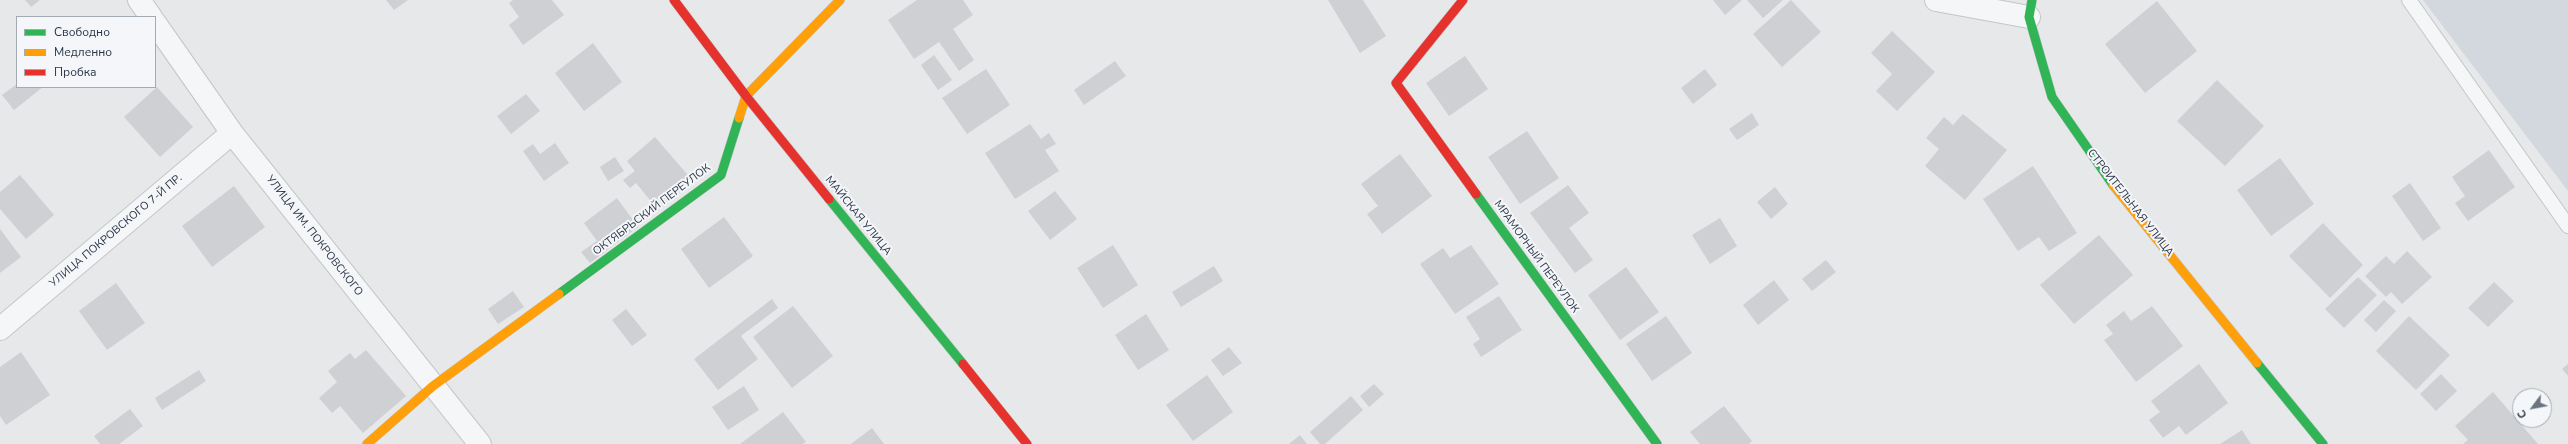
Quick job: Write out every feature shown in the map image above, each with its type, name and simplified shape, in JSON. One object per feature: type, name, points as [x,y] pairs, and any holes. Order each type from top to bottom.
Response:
[{"type":"street","points":[[139,0],[150,16]]},
{"type":"street","name":"МАЙСКАЯ УЛИЦА","points":[[674,0],[746,96],[1027,444]]},
{"type":"street","name":"ОКТЯБРЬСКИЙ ПЕРЕУЛОК","points":[[367,444],[428,391],[721,175],[746,96],[840,0]]},
{"type":"street","name":"МРАМОРНЫЙ ПЕРЕУЛОК","points":[[1463,0],[1396,83],[1657,444]]},
{"type":"street","name":"СТРОИТЕЛЬНАЯ УЛИЦА","points":[[1936,0],[2031,9],[2052,97],[2099,166],[2323,444]]},
{"type":"street","name":"УЛИЦА ИМ. ПОКРОВСКОГО","points":[[156,24],[232,133],[428,391],[480,444]]},
{"type":"street","name":"УЛИЦА ПОКРОВСКОГО 7-Й ПР.","points":[[0,329],[232,133]]},
{"type":"lane","points":[[2409,0],[2568,226]]},
{"type":"shaded area","points":[[2423,0],[2568,0],[2568,191]]},
{"type":"building","points":[[25,0],[40,0],[31,7]]},
{"type":"building","points":[[386,0],[408,0],[394,10]]},
{"type":"building","points":[[513,0],[552,0],[564,15],[523,45],[509,25],[519,17],[509,3]]},
{"type":"building","points":[[917,0],[963,0],[973,15],[953,29],[974,60],[959,71],[939,42],[914,59],[888,20]]},
{"type":"building","points":[[1328,0],[1363,0],[1386,36],[1360,53]]},
{"type":"building","points":[[1713,0],[1742,0],[1725,15]]},
{"type":"building","points":[[1747,0],[1783,0],[1763,18]]},
{"type":"building","points":[[1791,0],[1821,32],[1782,67],[1753,34]]},
{"type":"building","points":[[2157,1],[2197,51],[2145,93],[2105,44]]},
{"type":"building","points":[[1892,31],[1935,72],[1897,111],[1876,91],[1892,74],[1871,53]]},
{"type":"building","points":[[593,43],[622,82],[584,111],[555,73]]},
{"type":"building","points":[[934,55],[952,80],[938,90],[921,65]]},
{"type":"building","points":[[1465,56],[1488,89],[1449,116],[1426,83]]},
{"type":"building","points":[[1115,61],[1126,76],[1084,105],[1074,90]]},
{"type":"building","points":[[986,69],[1010,105],[967,134],[942,98]]},
{"type":"building","points":[[1705,69],[1717,85],[1693,104],[1681,88]]},
{"type":"building","points":[[2217,80],[2264,126],[2225,166],[2177,121]]},
{"type":"building","points":[[16,85],[16,88],[42,88],[14,110],[2,95]]},
{"type":"building","points":[[157,87],[193,127],[160,157],[124,117]]},
{"type":"building","points":[[526,94],[540,111],[511,134],[497,116]]},
{"type":"building","points":[[1752,113],[1759,125],[1737,140],[1729,129]]},
{"type":"building","points":[[1963,114],[2007,150],[1965,200],[1925,166],[1939,149],[1926,138],[1944,117],[1953,125]]},
{"type":"building","points":[[1030,124],[1041,139],[1049,133],[1056,144],[1045,150],[1059,171],[1015,199],[985,153]]},
{"type":"building","points":[[1527,131],[1559,178],[1520,204],[1488,157]]},
{"type":"building","points":[[655,137],[693,181],[658,210],[636,183],[630,188],[623,180],[635,171],[627,161]]},
{"type":"building","points":[[555,143],[569,163],[544,181],[523,151],[533,144],[540,154]]},
{"type":"building","points":[[2489,150],[2515,187],[2468,221],[2455,203],[2465,196],[2452,177]]},
{"type":"building","points":[[1400,154],[1432,196],[1382,234],[1367,214],[1378,206],[1361,184]]},
{"type":"building","points":[[615,157],[624,171],[608,181],[600,167]]},
{"type":"building","points":[[2280,158],[2314,204],[2271,236],[2237,190]]},
{"type":"building","points":[[2033,166],[2077,233],[2049,251],[2039,237],[2018,251],[1983,199]]},
{"type":"building","points":[[20,175],[54,215],[26,239],[0,209],[0,192]]},
{"type":"building","points":[[2410,183],[2441,228],[2423,241],[2392,196]]},
{"type":"building","points":[[1568,185],[1589,213],[1569,228],[1593,260],[1575,273],[1530,213]]},
{"type":"building","points":[[234,186],[265,227],[212,267],[182,226]]},
{"type":"building","points":[[1775,187],[1788,204],[1771,219],[1757,202]]},
{"type":"building","points":[[1055,191],[1077,219],[1050,240],[1028,211]]},
{"type":"building","points":[[617,198],[638,227],[590,263],[581,252],[597,241],[584,223]]},
{"type":"building","points":[[724,217],[753,256],[709,288],[681,249]]},
{"type":"building","points":[[1720,218],[1737,246],[1710,264],[1692,235]]},
{"type":"building","points":[[2323,223],[2363,265],[2330,298],[2289,256]]},
{"type":"building","points":[[0,229],[21,257],[0,273]]},
{"type":"building","points":[[2099,235],[2133,275],[2074,324],[2040,285]]},
{"type":"building","points":[[1113,245],[1138,285],[1103,308],[1077,268]]},
{"type":"building","points":[[1471,245],[1499,284],[1455,314],[1420,264],[1443,248],[1450,258]]},
{"type":"building","points":[[2407,251],[2432,277],[2402,304],[2391,292],[2386,297],[2365,276],[2386,256],[2394,264]]},
{"type":"building","points":[[1826,260],[1836,272],[1812,291],[1802,279]]},
{"type":"building","points":[[1214,266],[1223,281],[1181,307],[1172,292]]},
{"type":"building","points":[[1626,267],[1659,312],[1620,340],[1588,295]]},
{"type":"building","points":[[2358,277],[2377,295],[2344,328],[2325,309]]},
{"type":"building","points":[[1774,280],[1789,300],[1758,325],[1743,305]]},
{"type":"building","points":[[2494,282],[2514,301],[2488,327],[2468,308]]},
{"type":"building","points":[[116,283],[145,323],[107,350],[79,311]]},
{"type":"building","points":[[513,291],[524,307],[498,324],[488,309]]},
{"type":"building","points":[[1499,296],[1522,330],[1481,357],[1473,344],[1480,339],[1466,317]]},
{"type":"building","points":[[772,299],[778,308],[741,336],[758,359],[718,390],[694,359]]},
{"type":"building","points":[[2384,300],[2396,311],[2376,332],[2364,320]]},
{"type":"building","points":[[793,306],[833,356],[792,388],[753,337]]},
{"type":"building","points":[[2152,306],[2183,346],[2136,382],[2104,340],[2113,334],[2106,325],[2124,311],[2131,321]]},
{"type":"building","points":[[626,309],[647,335],[632,346],[612,320]]},
{"type":"building","points":[[1146,314],[1169,350],[1138,370],[1115,335]]},
{"type":"building","points":[[1666,316],[1692,353],[1652,381],[1626,344]]},
{"type":"building","points":[[2409,316],[2450,355],[2416,390],[2376,351]]},
{"type":"building","points":[[1229,347],[1242,363],[1223,376],[1211,360]]},
{"type":"building","points":[[366,350],[406,396],[363,433],[340,406],[332,413],[319,398],[337,382],[328,371],[350,353],[355,359]]},
{"type":"building","points":[[21,352],[50,395],[6,425],[0,416],[0,367]]},
{"type":"building","points":[[2199,364],[2228,403],[2186,435],[2179,426],[2163,438],[2149,420],[2160,412],[2151,401]]},
{"type":"building","points":[[2568,364],[2568,376],[2562,369]]},
{"type":"building","points":[[199,370],[206,381],[162,410],[155,398]]},
{"type":"building","points":[[2441,374],[2457,391],[2436,411],[2420,394]]},
{"type":"building","points":[[1207,375],[1233,412],[1193,441],[1166,405]]},
{"type":"building","points":[[1374,384],[1384,394],[1369,407],[1360,396]]},
{"type":"building","points":[[744,386],[759,410],[728,430],[712,407]]},
{"type":"building","points":[[2493,392],[2512,414],[2512,428],[2524,428],[2538,444],[2463,444],[2468,440],[2455,426]]},
{"type":"building","points":[[1351,396],[1363,410],[1325,444],[1320,444],[1310,432]]},
{"type":"building","points":[[1724,406],[1752,441],[1749,444],[1700,444],[1690,432]]},
{"type":"building","points":[[130,409],[143,426],[119,444],[100,444],[94,436]]},
{"type":"building","points":[[783,412],[806,442],[802,444],[740,444]]},
{"type":"building","points":[[872,428],[884,444],[851,444]]},
{"type":"building","points":[[2242,430],[2251,444],[2220,444]]},
{"type":"building","points":[[1300,435],[1307,444],[1289,444]]},
{"type":"traffic: fast","points":[[2032,0],[2029,17],[2052,97],[2113,185]]},
{"type":"traffic: fast","points":[[559,294],[721,175],[739,118]]},
{"type":"traffic: fast","points":[[1476,194],[1657,444]]},
{"type":"traffic: fast","points":[[829,199],[963,364]]},
{"type":"traffic: fast","points":[[2257,363],[2323,444]]},
{"type":"traffic: slow","points":[[739,118],[746,96],[840,0]]},
{"type":"traffic: slow","points":[[2113,185],[2257,363]]},
{"type":"traffic: slow","points":[[367,444],[433,386],[559,294]]},
{"type":"traffic: jam","points":[[674,0],[746,96],[829,199]]},
{"type":"traffic: jam","points":[[1463,0],[1396,83],[1476,194]]},
{"type":"traffic: jam","points":[[963,364],[1027,444]]}]
